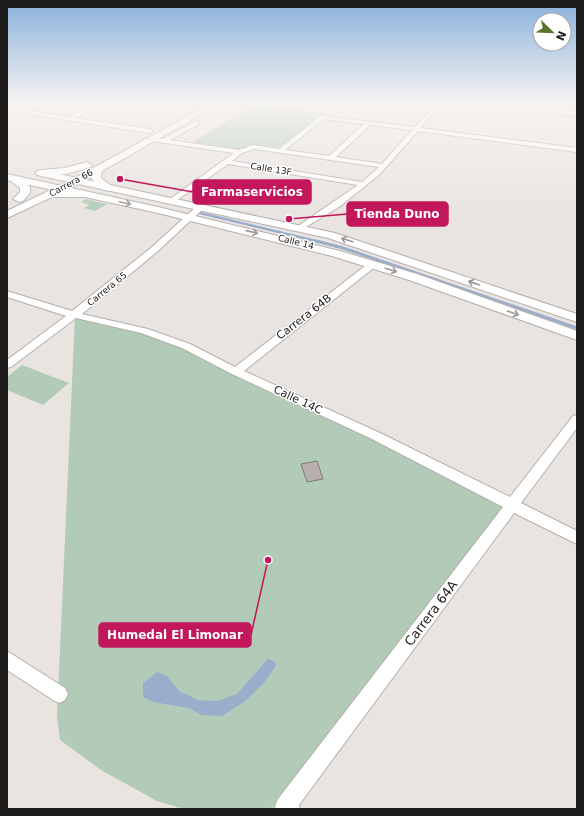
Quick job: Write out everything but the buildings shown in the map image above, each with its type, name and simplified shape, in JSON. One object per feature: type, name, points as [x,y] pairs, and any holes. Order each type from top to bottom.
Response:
[{"type":"main road","name":"Carrera 66","points":[[7,205],[134,141]]},
{"type":"main road","name":"Carrera 66","points":[[7,215],[77,181],[138,146],[143,141]]},
{"type":"main road","points":[[126,144],[130,146],[138,146]]},
{"type":"main road","points":[[37,172],[66,171],[87,164]]},
{"type":"main road","points":[[99,168],[96,173],[96,178],[100,183],[109,188]]},
{"type":"main road","points":[[9,177],[20,182],[25,187],[25,193],[19,199]]},
{"type":"main road","points":[[40,199],[62,194],[87,195]]},
{"type":"street","points":[[165,141],[240,152]]},
{"type":"street","points":[[281,150],[292,141]]},
{"type":"street","points":[[331,158],[349,141]]},
{"type":"street","points":[[301,228],[377,174],[405,141]]},
{"type":"street","points":[[508,141],[577,150]]},
{"type":"street","points":[[173,201],[240,152],[249,148],[258,147],[281,150],[383,166]]},
{"type":"street","name":"Calle 13F","points":[[226,162],[364,184]]},
{"type":"street","name":"Calle 14","points":[[37,172],[331,235],[577,318]]},
{"type":"street","name":"Calle 14","points":[[9,177],[287,240],[373,264],[577,336]]},
{"type":"street","name":"Carrera 65","points":[[7,365],[75,315],[125,274],[201,207]]},
{"type":"street","name":"Carrera 64B","points":[[236,372],[373,264]]},
{"type":"street","name":"Calle 14C","points":[[7,294],[75,315],[144,331],[186,346],[236,372],[374,435],[577,538]]},
{"type":"street","name":"Carrera 64A","points":[[287,807],[577,419]]},
{"type":"street","points":[[7,660],[59,694]]},
{"type":"green space","points":[[194,141],[292,141],[281,150],[258,147],[240,152],[188,145]]},
{"type":"green space","points":[[86,199],[107,204],[95,211],[84,208],[90,205],[81,202]]},
{"type":"green space","points":[[75,315],[168,339],[512,505],[285,806],[262,809],[184,809],[157,801],[101,770],[60,740],[57,716]]},
{"type":"green space","points":[[22,365],[69,383],[43,405],[7,390],[7,377]]},
{"type":"water","points":[[268,659],[275,662],[276,666],[263,684],[244,702],[222,716],[201,715],[189,708],[153,702],[143,697],[143,683],[157,672],[167,676],[179,691],[198,700],[217,701],[237,694]]},
{"type":"waterway","points":[[196,212],[318,241]]},
{"type":"waterway","points":[[318,241],[343,248],[577,328]]},
{"type":"place","name":"Farmaservicios","points":[[120,179]]},
{"type":"place","name":"Tienda Duno","points":[[289,219]]},
{"type":"place","name":"Humedal El Limonar","points":[[268,560]]}]
